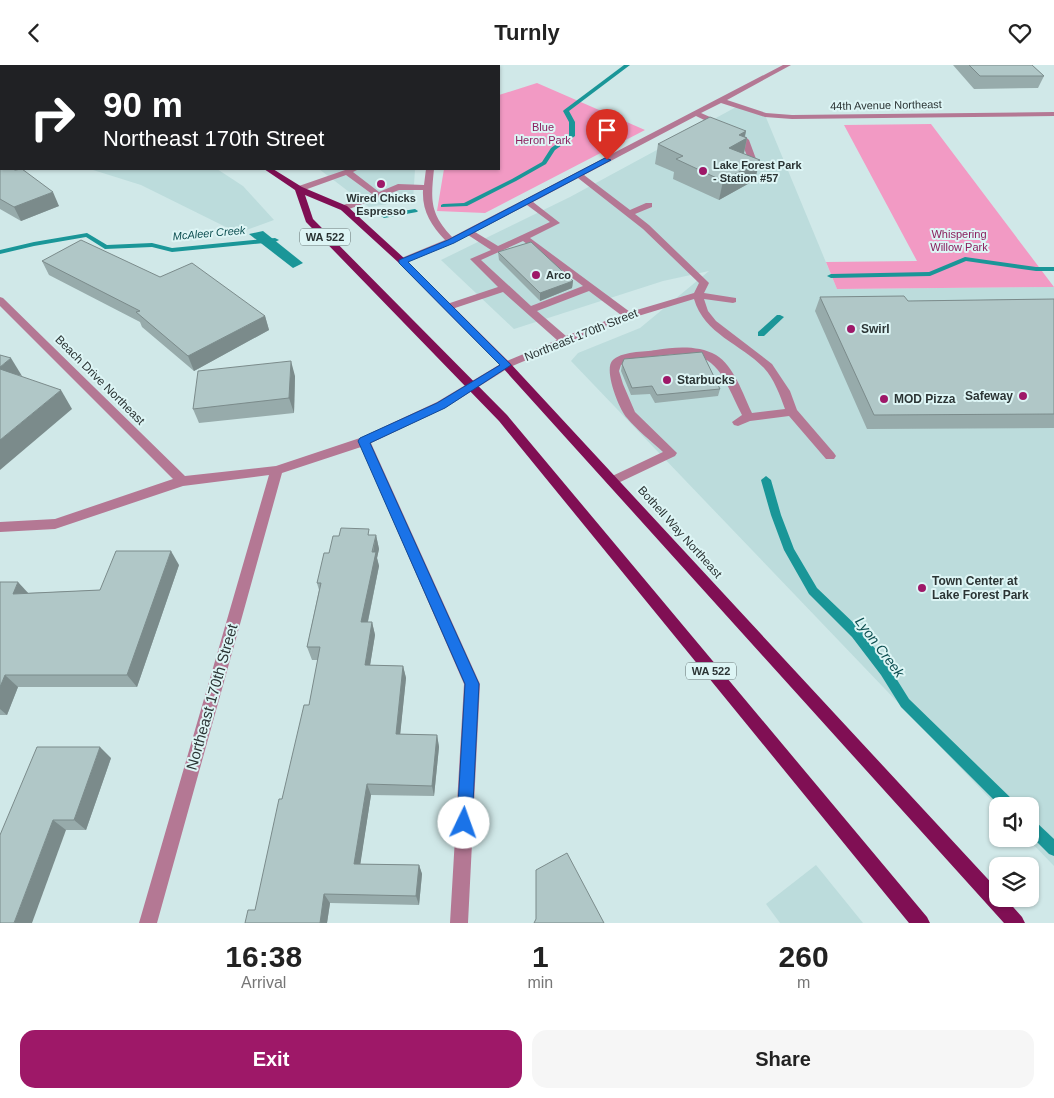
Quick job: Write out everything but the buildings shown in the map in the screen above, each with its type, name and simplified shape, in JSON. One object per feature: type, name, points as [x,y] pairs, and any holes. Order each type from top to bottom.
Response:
[{"type":"main road","name":"Bothell Way Northeast","points":[[270,170],[299,189],[344,208],[402,261],[506,365],[1016,923]]},
{"type":"main road","name":"WA 522","points":[[299,189],[309,221],[503,418],[921,923]]},
{"type":"street","points":[[402,261],[469,232],[788,65]]},
{"type":"street","name":"44th Avenue Northeast","points":[[720,100],[765,115],[792,117],[1054,114]]},
{"type":"street","points":[[695,113],[734,131],[746,142],[755,167]]},
{"type":"street","points":[[299,189],[351,170],[378,195]]},
{"type":"street","points":[[430,170],[427,188],[428,210],[435,226],[451,241]]},
{"type":"street","points":[[579,175],[630,213],[704,283],[698,295],[703,312],[712,323],[768,366],[784,391],[792,412],[830,456]]},
{"type":"street","points":[[344,208],[398,187],[427,188]]},
{"type":"street","points":[[528,201],[556,223],[475,259],[565,341]]},
{"type":"street","points":[[630,213],[649,205]]},
{"type":"street","points":[[469,232],[498,250]]},
{"type":"street","points":[[524,237],[627,315]]},
{"type":"street","points":[[530,310],[590,287]]},
{"type":"street","points":[[448,307],[505,288]]},
{"type":"street","points":[[698,295],[733,300]]},
{"type":"street","name":"Northeast 170th Street","points":[[0,527],[55,524],[182,481],[277,470],[364,441],[441,405],[506,365],[627,315],[698,295]]},
{"type":"street","name":"Beach Drive Northeast","points":[[0,299],[182,481]]},
{"type":"street","points":[[612,481],[671,453],[630,414],[617,384],[614,371],[616,363],[624,358],[691,350],[703,352],[722,366],[743,419],[792,412]]},
{"type":"street","points":[[364,441],[472,684],[459,923]]},
{"type":"street","name":"Northeast 170th Street","points":[[148,923],[277,470]]},
{"type":"shaded area","name":"Town Center at Lake Forest Park","points":[[738,106],[765,115],[837,289],[1054,287],[1054,866],[1036,847],[1039,847],[1039,797],[989,798],[571,361],[578,353],[640,328],[709,271],[663,281],[514,329],[441,260],[570,197]]},
{"type":"shaded area","points":[[93,170],[219,170],[243,186],[274,220],[238,233],[141,185]]},
{"type":"shaded area","points":[[320,170],[415,170],[413,200],[369,207]]},
{"type":"shaded area","points":[[816,865],[863,923],[780,923],[766,904]]},
{"type":"green space","name":"Blue Heron Park","points":[[537,83],[645,130],[485,213],[437,211],[444,170],[500,170],[500,95]]},
{"type":"green space","name":"Whispering Willow Park","points":[[931,124],[1054,287],[837,289],[826,262],[917,261],[844,125]]},
{"type":"water","points":[[263,231],[303,263],[293,268],[249,234]]},
{"type":"waterway","name":"McAleer Creek","points":[[443,206],[465,205],[544,163],[553,149],[572,136],[572,122],[566,111],[627,65]]},
{"type":"waterway","name":"McAleer Creek","points":[[384,216],[415,211]]},
{"type":"waterway","name":"McAleer Creek","points":[[0,252],[87,235],[105,247],[152,245],[172,250],[275,240]]},
{"type":"waterway","name":"Lyon Creek","points":[[831,276],[930,274],[965,259],[1036,269],[1054,269]]},
{"type":"waterway","name":"Lyon Creek","points":[[761,334],[780,317]]},
{"type":"waterway","name":"Lyon Creek","points":[[766,480],[789,550],[813,591],[856,633],[885,671],[905,703],[1000,797]]},
{"type":"waterway","name":"Lyon Creek","points":[[1039,835],[1054,849]]},
{"type":"place","name":"Lake Forest Park - Station #57","points":[[703,171]]},
{"type":"place","name":"Wired Chicks Espresso","points":[[381,184]]},
{"type":"place","name":"Arco","points":[[536,275]]},
{"type":"place","name":"Swirl","points":[[851,329]]},
{"type":"place","name":"Starbucks","points":[[667,380]]},
{"type":"place","name":"Safeway","points":[[1023,396]]},
{"type":"place","name":"MOD Pizza","points":[[884,399]]},
{"type":"place","name":"Town Center at Lake Forest Park","points":[[922,588]]},
{"type":"route","points":[[464,823],[472,684],[364,441],[441,405],[506,365],[402,261],[451,241],[607,160]]}]
